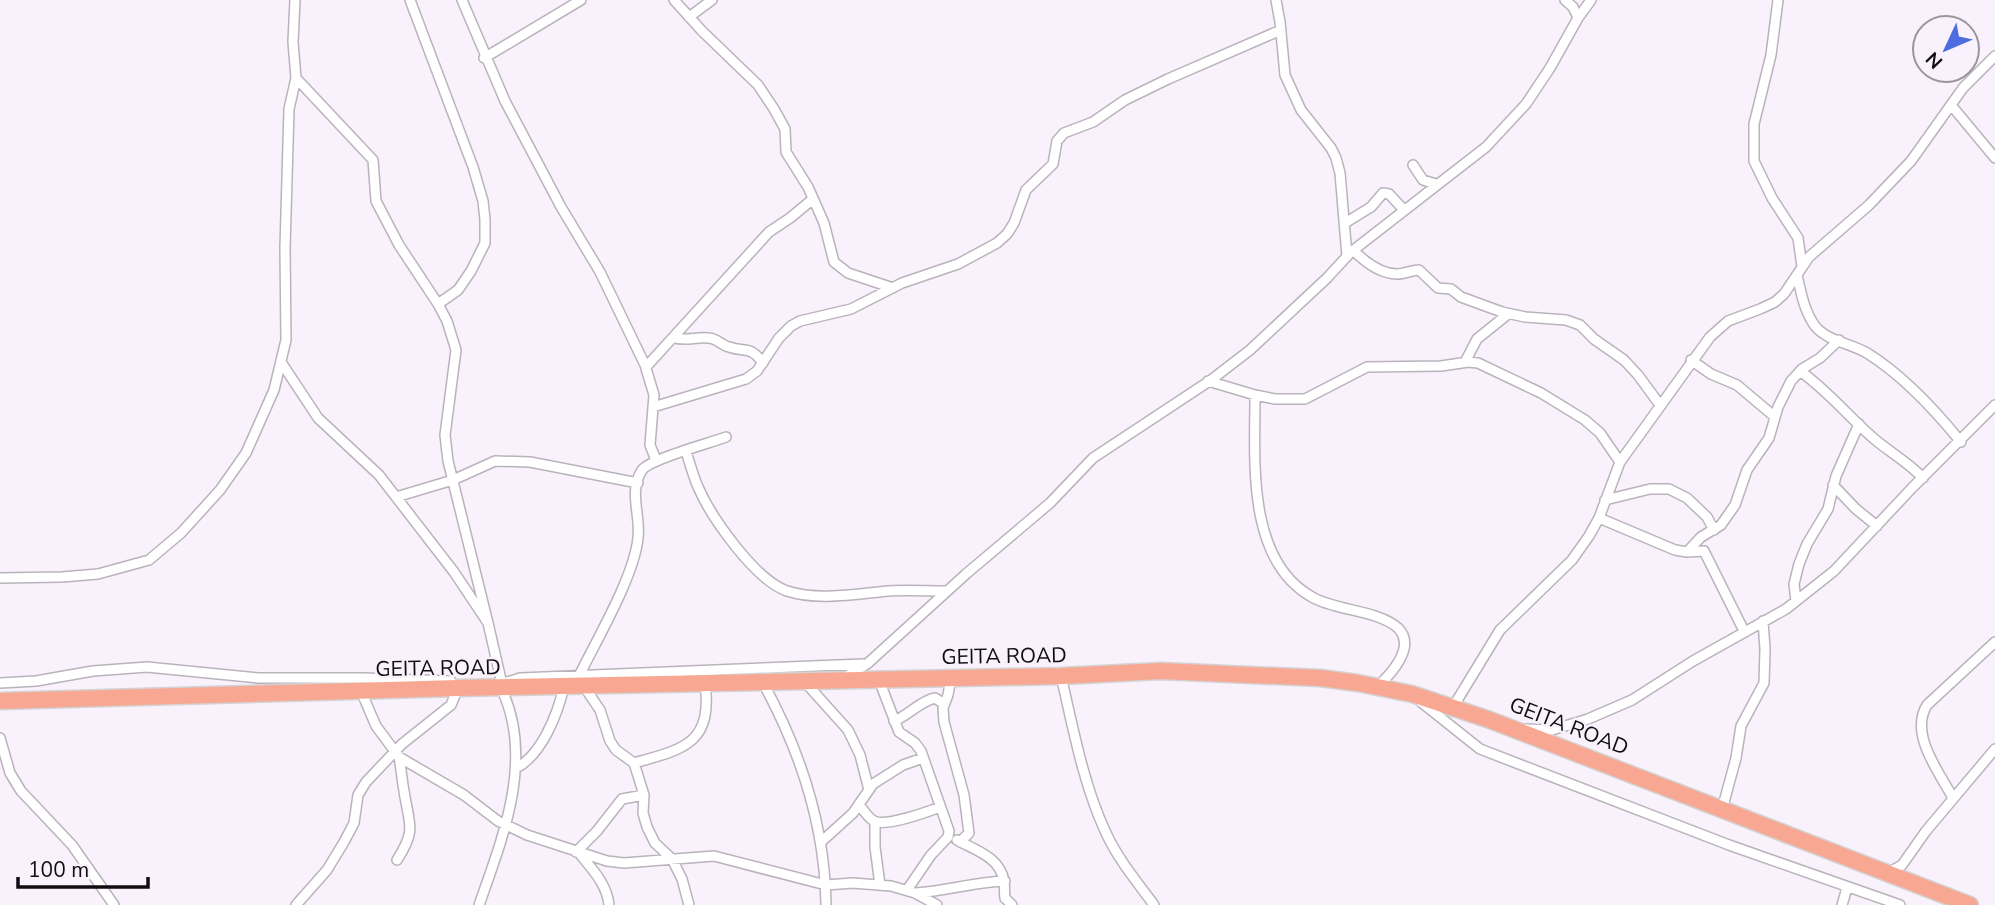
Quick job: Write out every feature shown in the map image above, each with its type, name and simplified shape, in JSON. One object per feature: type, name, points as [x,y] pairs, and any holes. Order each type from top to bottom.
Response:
[{"type":"highway","name":"GEITA ROAD","points":[[0,701],[564,686],[581,680],[839,681],[1161,671],[1320,678],[1412,694],[1453,707],[1970,905]]},
{"type":"street","points":[[0,578],[62,578],[98,574],[149,560],[181,533],[235,470],[261,422],[274,390],[288,322],[285,248],[289,109],[296,78],[293,43],[295,0]]},
{"type":"street","points":[[410,0],[460,130],[483,201],[485,220],[485,243],[471,271],[458,290],[438,304]]},
{"type":"street","points":[[462,0],[484,58],[540,169],[600,272],[646,367],[654,396],[650,446],[656,460]]},
{"type":"street","points":[[484,58],[581,0]]},
{"type":"street","points":[[674,0],[758,85],[785,129],[786,152],[802,176],[824,223],[834,262],[856,276],[893,288]]},
{"type":"street","points":[[689,17],[712,0]]},
{"type":"street","points":[[1276,0],[1285,75],[1291,91],[1301,110],[1336,158],[1350,253]]},
{"type":"street","points":[[1565,0],[1573,7],[1578,18]]},
{"type":"street","points":[[839,681],[867,664],[1050,503],[1093,458],[1208,381],[1275,329],[1350,253],[1486,147],[1527,104],[1591,0]]},
{"type":"street","points":[[1778,0],[1771,55],[1754,124],[1754,161],[1772,198],[1798,238],[1804,302],[1814,325],[1826,337],[1867,353],[1926,402],[1961,442]]},
{"type":"street","points":[[653,407],[746,379],[757,371],[779,338],[800,321],[851,309],[893,288],[958,264],[1002,238],[1014,223],[1026,190],[1053,164],[1057,141],[1064,133],[1093,122],[1125,100],[1168,79],[1281,30]]},
{"type":"street","points":[[1453,707],[1500,630],[1572,560],[1599,518],[1620,462],[1691,360],[1728,321],[1775,302],[1784,294],[1810,257],[1869,205],[1903,170],[1963,88],[1995,56]]},
{"type":"street","points":[[296,78],[373,160],[376,201],[398,246],[438,304],[456,350],[445,435],[448,461],[502,686],[512,709],[516,768],[505,825],[479,905]]},
{"type":"street","points":[[1951,104],[1995,158]]},
{"type":"street","points":[[1413,164],[1423,180],[1436,184]]},
{"type":"street","points":[[1345,223],[1371,208],[1383,193],[1389,194],[1404,210]]},
{"type":"street","points":[[646,367],[769,232],[813,199]]},
{"type":"street","points":[[1350,253],[1376,267],[1397,274],[1419,270],[1438,288],[1451,289],[1461,297],[1508,314],[1580,324],[1594,339],[1624,360],[1660,405]]},
{"type":"street","points":[[1465,362],[1478,339],[1508,314]]},
{"type":"street","points":[[674,338],[713,338],[728,347],[754,352],[763,363]]},
{"type":"street","points":[[1687,552],[1700,537],[1721,524],[1735,505],[1747,470],[1769,438],[1790,381],[1839,340]]},
{"type":"street","points":[[1691,360],[1710,374],[1737,385],[1775,417]]},
{"type":"street","points":[[281,362],[318,418],[379,475],[454,572],[488,623]]},
{"type":"street","points":[[1208,381],[1275,399],[1305,399],[1367,367],[1478,363],[1541,393],[1585,421],[1600,433],[1620,462]]},
{"type":"street","points":[[1800,371],[1828,393],[1877,441],[1905,460],[1923,478]]},
{"type":"street","points":[[1255,395],[1255,473],[1260,515],[1275,560],[1291,581],[1312,597],[1374,617],[1399,629],[1404,640],[1402,659],[1393,673],[1377,687]]},
{"type":"street","points":[[1513,728],[1552,730],[1588,719],[1632,700],[1796,601],[1834,571],[1995,405]]},
{"type":"street","points":[[1796,601],[1794,584],[1799,564],[1828,509],[1833,485],[1859,424]]},
{"type":"street","points":[[581,680],[634,558],[639,537],[634,499],[642,470],[656,460],[726,437]]},
{"type":"street","points":[[686,452],[697,485],[712,514],[758,570],[785,590],[825,595],[910,590],[947,592]]},
{"type":"street","points":[[396,497],[424,486],[453,480],[495,461],[530,462],[638,483]]},
{"type":"street","points":[[1833,485],[1864,517],[1877,526]]},
{"type":"street","points":[[1605,500],[1650,489],[1669,489],[1687,498],[1707,517],[1714,530]]},
{"type":"street","points":[[1599,518],[1675,550],[1704,551],[1744,631]]},
{"type":"street","points":[[1719,807],[1723,806],[1736,758],[1741,726],[1764,683],[1763,621]]},
{"type":"street","points":[[1952,798],[1923,739],[1921,714],[1927,705],[1995,642]]},
{"type":"street","points":[[0,683],[147,667],[258,678],[363,678],[502,686],[520,678],[581,680],[867,664]]},
{"type":"street","points":[[1060,676],[1101,821],[1116,851],[1154,905]]},
{"type":"street","points":[[951,677],[944,704],[944,722],[960,774],[969,833],[960,842]]},
{"type":"street","points":[[581,680],[600,710],[610,741],[616,750],[634,763],[644,795],[643,813],[647,827],[655,843],[672,859],[682,879],[689,905]]},
{"type":"street","points":[[879,680],[899,732],[918,746],[949,833],[997,864],[1004,881],[1005,898],[1013,905]]},
{"type":"street","points":[[762,681],[792,739],[809,790],[821,842],[826,905]]},
{"type":"street","points":[[804,681],[848,730],[860,755],[869,790]]},
{"type":"street","points":[[634,763],[681,749],[695,738],[707,711],[705,682]]},
{"type":"street","points":[[516,768],[529,760],[540,746],[559,708],[564,686]]},
{"type":"street","points":[[296,905],[332,861],[354,823],[358,795],[366,782],[450,705],[458,688]]},
{"type":"street","points":[[361,691],[376,726],[396,755],[411,819],[408,843],[397,860]]},
{"type":"street","points":[[1412,694],[1480,749],[1693,832],[1900,905]]},
{"type":"street","points":[[894,721],[928,699],[935,698],[944,704]]},
{"type":"street","points":[[0,738],[5,774],[72,845],[114,905]]},
{"type":"street","points":[[1887,874],[1902,864],[1952,798],[1995,749]]},
{"type":"street","points":[[396,755],[464,795],[505,825],[577,852],[624,863],[714,856],[826,884],[880,885],[911,891],[947,891],[973,883],[1004,881]]},
{"type":"street","points":[[821,842],[848,819],[869,790],[888,773],[923,758]]},
{"type":"street","points":[[577,852],[622,799],[644,795]]},
{"type":"street","points":[[859,804],[875,821],[880,885]]},
{"type":"street","points":[[875,821],[890,821],[940,807]]},
{"type":"street","points":[[911,891],[931,855],[949,833]]},
{"type":"street","points":[[577,852],[601,880],[609,905]]},
{"type":"street","points":[[1842,905],[1847,888]]},
{"type":"street","points":[[911,891],[937,905]]}]
